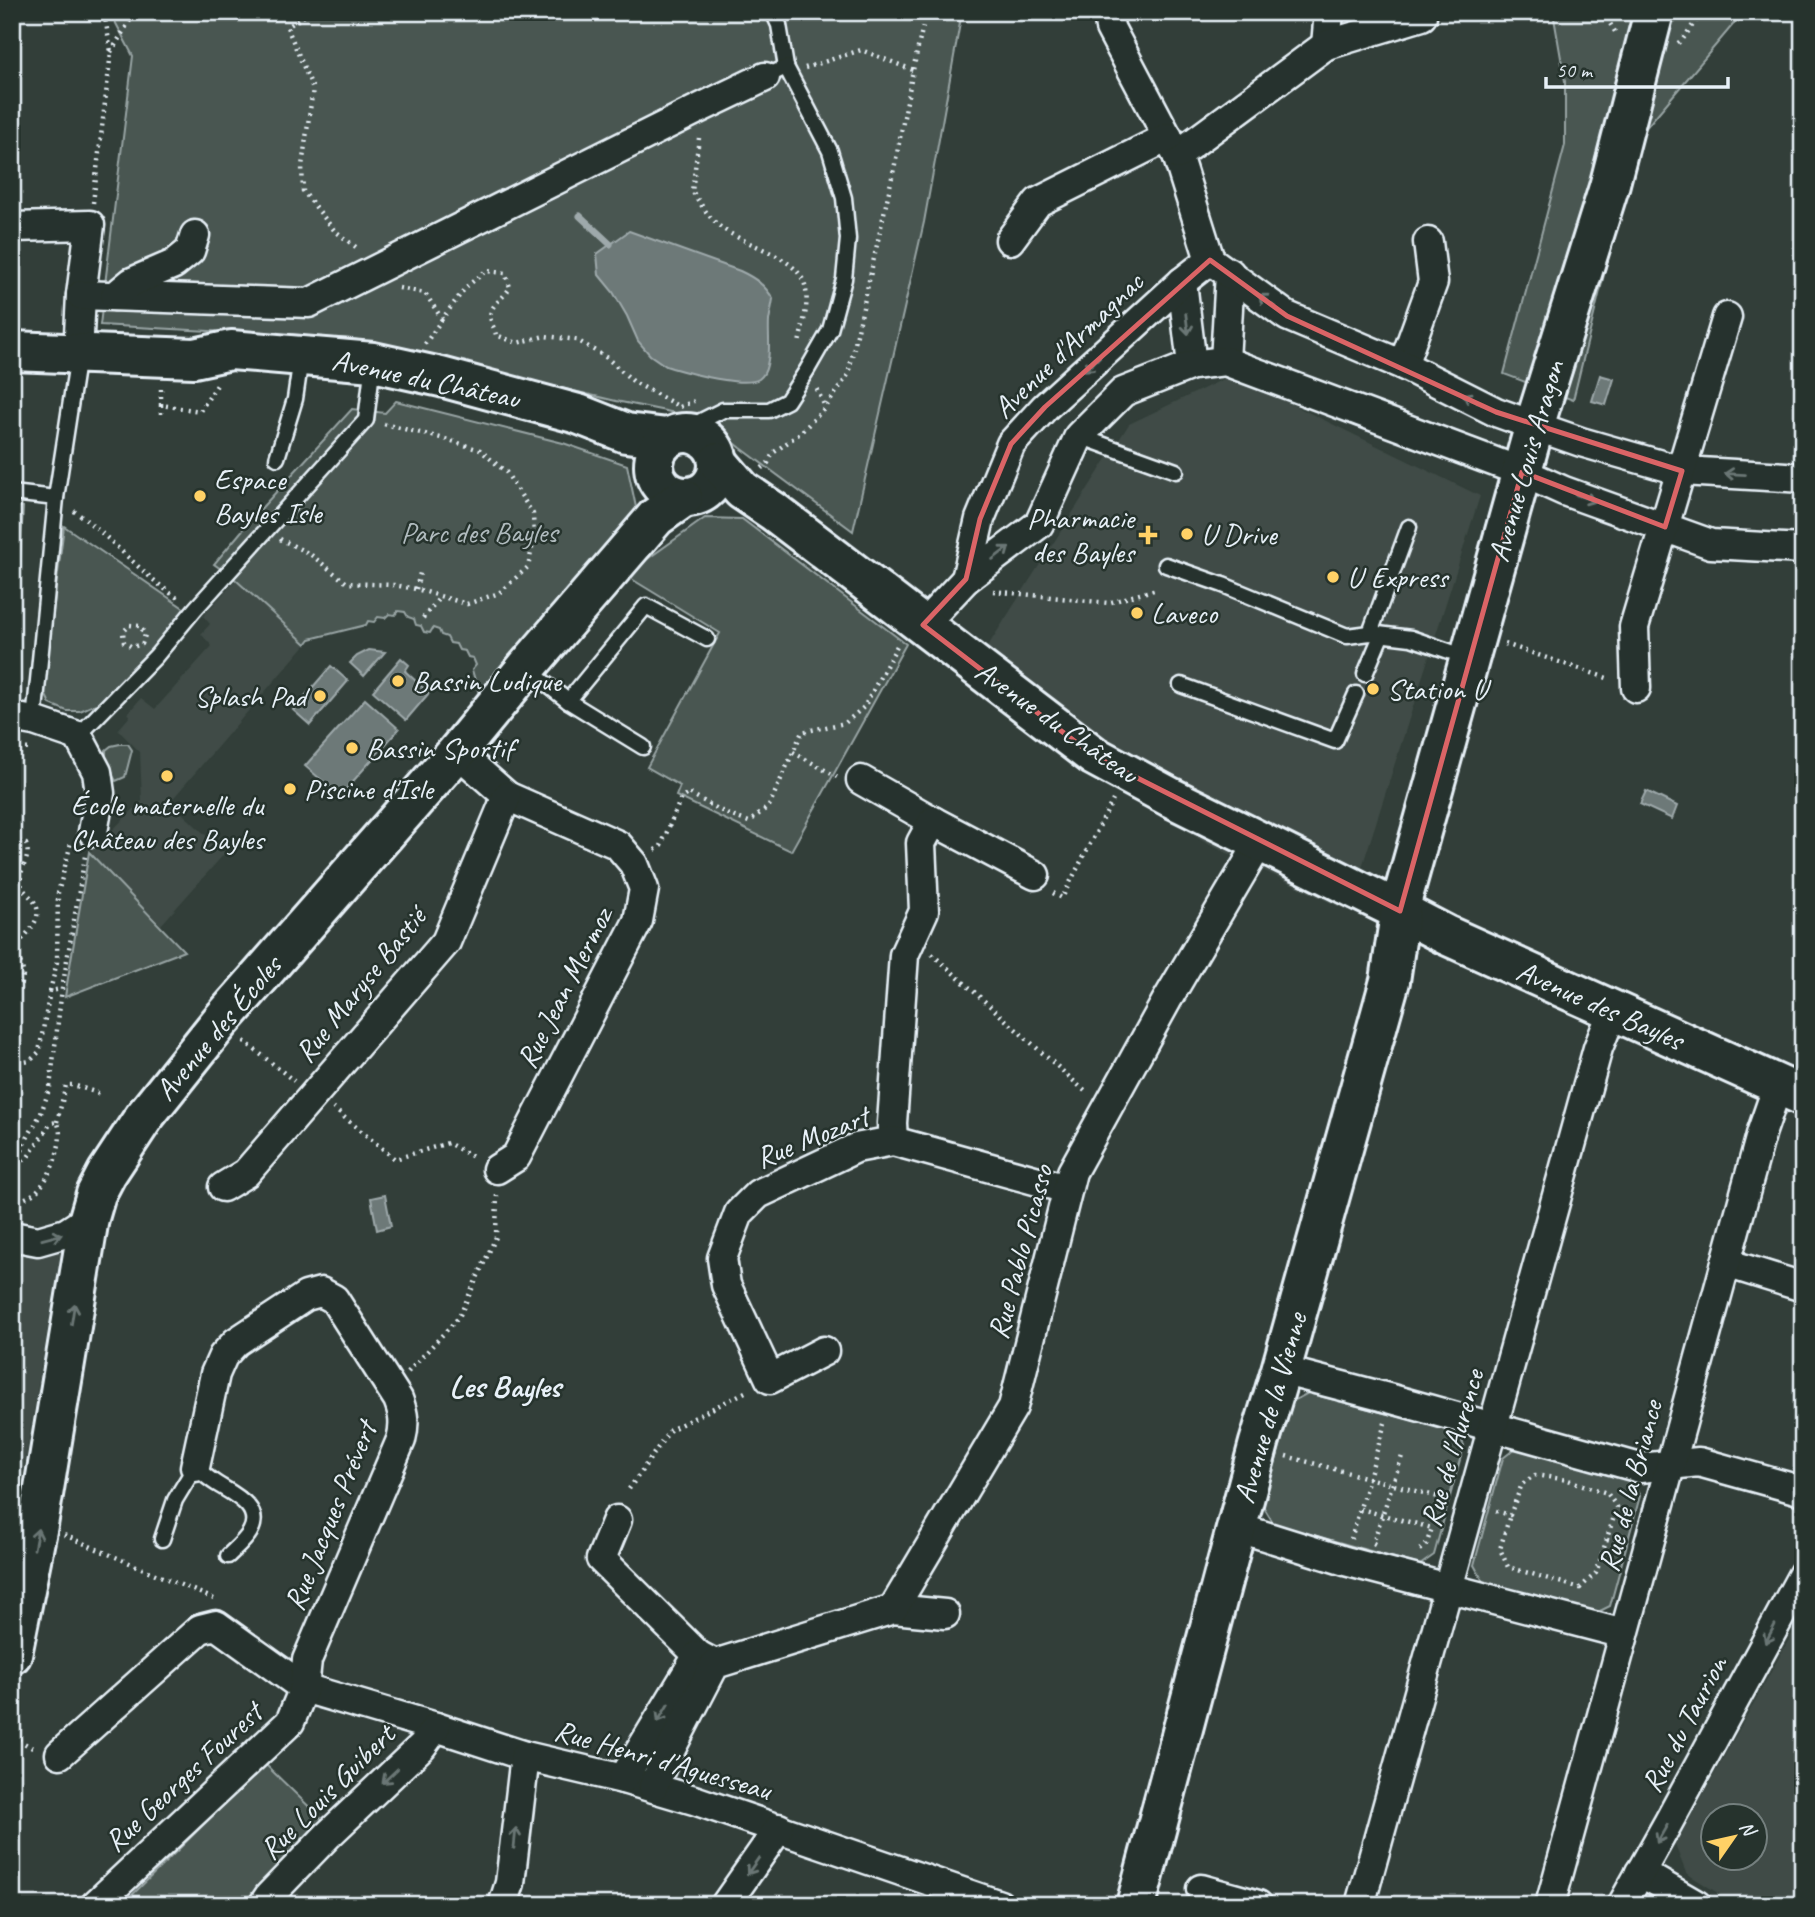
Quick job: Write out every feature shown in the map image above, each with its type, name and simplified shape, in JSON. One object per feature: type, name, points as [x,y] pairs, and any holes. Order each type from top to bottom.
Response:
[{"type":"main road","name":"Avenue Louis Aragon","points":[[1400,911],[1484,650],[1522,472],[1609,187],[1654,12]]},
{"type":"main road","name":"Avenue du Château","points":[[12,351],[194,358],[231,350],[373,362],[441,377],[578,414],[626,433],[773,511],[1094,756],[1170,797],[1400,911]]},
{"type":"main road","name":"Avenue des Écoles","points":[[12,1654],[38,1525],[89,1218],[96,1194],[107,1173],[144,1117],[229,1029],[526,668],[687,467]]},
{"type":"main road","name":"Avenue des Bayles","points":[[1400,911],[1446,936],[1791,1091]]},
{"type":"main road","name":"Avenue de la Vienne","points":[[1136,1905],[1236,1527],[1390,981],[1400,911]]},
{"type":"street","points":[[1108,12],[1110,28],[1172,146],[1220,266],[1225,361]]},
{"type":"street","points":[[1326,45],[1329,12]]},
{"type":"street","points":[[1010,240],[1038,202],[1172,146],[1326,45],[1422,16],[1422,12]]},
{"type":"street","points":[[81,295],[309,303],[694,111],[780,73]]},
{"type":"street","points":[[13,227],[90,225],[81,295],[78,354]]},
{"type":"street","points":[[115,296],[132,282],[173,264],[190,251],[195,235]]},
{"type":"street","points":[[1403,365],[1433,282],[1428,242]]},
{"type":"street","points":[[1220,266],[1287,316],[1403,365],[1496,412],[1581,442],[1682,471],[1803,478]]},
{"type":"street","name":"Avenue d'Armagnac","points":[[966,579],[980,519],[1011,444],[1045,407],[1182,282],[1220,266]]},
{"type":"street","name":"Avenue d'Armagnac","points":[[1182,282],[1192,365]]},
{"type":"street","points":[[1636,688],[1634,627],[1727,317]]},
{"type":"street","name":"Avenue d'Armagnac","points":[[923,625],[966,579],[1039,524],[1079,436],[1123,392],[1192,365],[1225,361],[1522,472],[1564,491],[1711,544],[1803,549]]},
{"type":"street","points":[[23,719],[78,736],[97,772],[100,793],[84,832]]},
{"type":"street","name":"Rue Jean Mermoz","points":[[457,752],[507,796],[618,845],[634,864],[643,889],[638,921],[516,1157],[497,1169]]},
{"type":"street","points":[[861,780],[1035,875]]},
{"type":"street","name":"Rue Maryse Bastié","points":[[223,1187],[246,1173],[446,942],[507,796]]},
{"type":"street","points":[[893,1140],[904,955],[924,911],[921,843],[933,821]]},
{"type":"street","name":"Rue Pablo Picasso","points":[[894,1609],[1013,1407],[1072,1172],[1167,1000],[1261,842]]},
{"type":"street","name":"Rue de l'Aurence","points":[[1360,1905],[1598,1048],[1613,1011]]},
{"type":"street","name":"Rue de la Briance","points":[[1550,1905],[1762,1131],[1791,1091]]},
{"type":"street","name":"Rue Mozart","points":[[770,1379],[726,1285],[722,1258],[739,1213],[758,1194],[856,1149],[893,1140],[1068,1189]]},
{"type":"street","points":[[12,1236],[38,1241],[66,1233],[89,1218]]},
{"type":"street","points":[[1726,1263],[1803,1287]]},
{"type":"street","name":"Rue Jacques Prévert","points":[[195,1467],[215,1374],[223,1356],[236,1342],[306,1296],[321,1292],[334,1299],[398,1399],[403,1411],[404,1428],[307,1660],[304,1688]]},
{"type":"street","points":[[770,1379],[824,1352]]},
{"type":"street","points":[[1281,1370],[1640,1468],[1699,1461],[1803,1491]]},
{"type":"street","points":[[617,1520],[601,1559],[707,1660]]},
{"type":"street","points":[[1236,1527],[1345,1560],[1624,1634]]},
{"type":"street","name":"Rue du Taurion","points":[[1622,1905],[1803,1574]]},
{"type":"street","points":[[623,1779],[707,1660],[894,1609],[945,1614]]},
{"type":"street","name":"Rue Henri d'Aguesseau","points":[[200,1629],[216,1625],[304,1688],[525,1756],[653,1787],[1000,1905]]},
{"type":"street","points":[[60,1754],[200,1629]]},
{"type":"street","points":[[653,1787],[707,1660]]},
{"type":"street","name":"Rue Georges Fourest","points":[[95,1905],[290,1722],[304,1688]]},
{"type":"street","name":"Rue Louis Guibert","points":[[263,1905],[328,1835],[422,1746],[436,1727]]},
{"type":"street","points":[[503,1905],[510,1883],[525,1756]]},
{"type":"street","points":[[725,1905],[779,1828]]},
{"type":"street","points":[[1640,1872],[1697,1905]]},
{"type":"street","points":[[1201,1889],[1258,1905]]},
{"type":"lane","points":[[687,467],[701,421],[723,410],[769,410],[787,401],[830,330],[844,279],[848,239],[844,198],[830,151],[780,73],[779,25],[773,12]]},
{"type":"lane","points":[[23,719],[78,354]]},
{"type":"lane","points":[[277,458],[295,399],[302,355]]},
{"type":"lane","points":[[78,736],[156,656],[195,609],[366,420],[373,362]]},
{"type":"lane","points":[[1079,436],[1176,471]]},
{"type":"lane","points":[[12,493],[56,498]]},
{"type":"lane","points":[[1364,674],[1409,527]]},
{"type":"lane","points":[[1166,565],[1223,585],[1347,636],[1376,634],[1484,650]]},
{"type":"lane","points":[[568,701],[646,606],[707,639]]},
{"type":"lane","points":[[526,668],[568,701],[643,747]]},
{"type":"lane","points":[[1181,685],[1335,741],[1356,694]]},
{"type":"lane","points":[[162,1539],[175,1500],[195,1467],[243,1501],[253,1513],[251,1531],[228,1556]]},
{"type":"path","points":[[90,225],[111,52],[104,12]]},
{"type":"path","points":[[111,52],[135,12]]},
{"type":"path","points":[[780,73],[861,50],[913,70]]},
{"type":"path","points":[[694,111],[701,124],[692,191],[719,226],[796,268],[805,285],[805,312],[798,348]]},
{"type":"path","points":[[422,348],[442,319]]},
{"type":"path","points":[[607,358],[634,382],[680,407],[687,467]]},
{"type":"path","points":[[160,414],[162,379]]},
{"type":"path","points":[[161,405],[200,411],[220,381]]},
{"type":"path","points":[[266,532],[310,554],[347,583],[394,585],[467,604],[499,593],[528,567],[534,540],[533,514],[506,472],[480,450],[366,420]]},
{"type":"path","points":[[56,498],[93,524],[163,589]]},
{"type":"path","points":[[416,589],[420,573]]},
{"type":"path","points":[[993,591],[1108,603],[1157,589]]},
{"type":"path","points":[[423,618],[440,596]]},
{"type":"path","points":[[130,625],[140,626],[145,635],[142,644],[132,647],[124,642],[123,632],[130,625]]},
{"type":"path","points":[[1484,650],[1636,688]]},
{"type":"path","points":[[652,852],[661,846],[681,798],[688,793],[729,815],[750,822],[769,806],[802,732],[845,723],[864,707],[892,655]]},
{"type":"path","points":[[793,751],[830,772]]},
{"type":"path","points":[[1035,875],[1041,884],[1062,898],[1110,805]]},
{"type":"path","points":[[57,1122],[51,1123],[23,1161],[20,1154],[41,1113],[50,1087],[62,989],[86,851],[84,832]]},
{"type":"path","points":[[12,1064],[30,1061],[39,1052],[57,962],[58,893],[84,832]]},
{"type":"path","points":[[12,840],[26,844],[28,855],[21,884],[24,892],[38,908],[38,915],[29,932],[15,948],[24,974],[20,985],[12,987]]},
{"type":"path","points":[[912,937],[1105,1110]]},
{"type":"path","points":[[50,991],[62,989]]},
{"type":"path","points":[[229,1029],[289,1078],[316,1093],[395,1159],[448,1143],[497,1169],[496,1237],[459,1317],[400,1380]]},
{"type":"path","points":[[12,1203],[34,1193],[44,1183],[53,1166],[60,1126],[57,1122],[66,1085],[101,1094]]},
{"type":"path","points":[[629,1489],[670,1430],[770,1379]]},
{"type":"path","points":[[1345,1560],[1392,1399]]},
{"type":"path","points":[[1258,1448],[1510,1515]]},
{"type":"path","points":[[1384,1546],[1373,1544],[1402,1456]]},
{"type":"path","points":[[1535,1475],[1568,1480],[1607,1493],[1617,1507],[1596,1573],[1580,1588],[1508,1567],[1500,1549],[1510,1515],[1522,1484],[1535,1475]]},
{"type":"path","points":[[1360,1509],[1432,1528],[1426,1545],[1416,1554]]},
{"type":"path","points":[[79,1542],[216,1600],[200,1629]]},
{"type":"highlighted area","points":[[1210,260],[1287,316],[1496,412],[1682,471],[1665,527],[1522,472],[1400,911],[1094,756],[923,625],[966,579],[980,519],[1011,444],[1045,407]]},
{"type":"shaded area","points":[[629,231],[740,271],[767,290],[773,299],[769,321],[769,348],[765,371],[759,379],[742,382],[703,376],[666,366],[650,355],[638,341],[613,292],[599,275],[597,254]]},
{"type":"shaded area","points":[[1232,375],[1480,496],[1348,911],[1204,842],[965,682],[1129,424]]},
{"type":"shaded area","points":[[1600,375],[1614,379],[1606,405],[1592,401]]},
{"type":"shaded area","name":"École maternelle du Château des Bayles","points":[[236,580],[306,644],[170,802],[225,853],[161,925],[89,853],[142,801],[140,752],[118,730],[141,698],[155,709],[212,646],[201,634],[210,624],[203,616]]},
{"type":"shaded area","points":[[369,650],[385,652],[364,676],[350,663]]},
{"type":"shaded area","name":"Bassin Ludique","points":[[401,658],[409,665],[405,671],[429,693],[406,720],[373,691]]},
{"type":"shaded area","name":"Splash Pad","points":[[331,666],[348,681],[310,725],[293,710]]},
{"type":"shaded area","name":"Bassin Sportif","points":[[365,699],[399,729],[340,796],[305,766]]},
{"type":"shaded area","points":[[1646,791],[1677,806],[1672,819],[1640,804]]},
{"type":"shaded area","points":[[385,1195],[391,1226],[377,1230],[371,1198]]},
{"type":"shaded area","points":[[12,1238],[62,1246],[12,1538]]},
{"type":"shaded area","points":[[1803,1614],[1803,1905],[1737,1905],[1686,1873],[1675,1845]]},
{"type":"green space","points":[[110,12],[962,12],[924,222],[853,531],[705,419],[616,401],[354,339],[100,325],[133,56]]},
{"type":"green space","points":[[1553,12],[1749,12],[1736,21],[1638,137],[1573,400],[1504,374],[1565,145],[1565,81]]},
{"type":"green space","name":"Parc des Bayles","points":[[396,401],[563,443],[627,465],[637,512],[479,694],[472,670],[476,665],[473,658],[468,657],[465,651],[459,650],[456,644],[450,643],[439,630],[433,628],[430,633],[424,632],[405,612],[398,611],[385,618],[378,617],[374,622],[368,621],[366,625],[310,639],[306,644],[236,580],[214,564],[352,409],[385,413]]},
{"type":"green space","points":[[12,506],[23,507],[18,594],[12,594]]},
{"type":"green space","points":[[705,518],[742,519],[906,644],[791,851],[676,796],[680,786],[647,767],[720,633],[625,575]]},
{"type":"green space","points":[[64,526],[185,609],[103,701],[80,711],[67,711],[50,704],[43,689]]},
{"type":"green space","points":[[120,744],[128,744],[132,750],[125,777],[116,781],[103,758],[106,750]]},
{"type":"green space","points":[[89,852],[184,951],[65,997],[68,978]]},
{"type":"green space","points":[[1308,1393],[1457,1432],[1464,1445],[1434,1555],[1420,1565],[1274,1524],[1263,1506],[1293,1401]]},
{"type":"green space","points":[[1516,1448],[1630,1480],[1640,1496],[1610,1606],[1594,1614],[1484,1583],[1474,1565],[1503,1458]]},
{"type":"green space","points":[[265,1764],[327,1824],[251,1905],[122,1905]]},
{"type":"waterway","points":[[580,216],[610,244]]},
{"type":"place","name":"Espace Bayles Isle","points":[[200,496]]},
{"type":"place","name":"U Drive","points":[[1187,534]]},
{"type":"place","name":"Pharmacie des Bayles","points":[[1148,535]]},
{"type":"place","name":"U Express","points":[[1333,577]]},
{"type":"place","name":"Laveco","points":[[1137,613]]},
{"type":"place","name":"Bassin Ludique","points":[[398,681]]},
{"type":"place","name":"Station U","points":[[1373,689]]},
{"type":"place","name":"Splash Pad","points":[[320,696]]},
{"type":"place","name":"Bassin Sportif","points":[[352,748]]},
{"type":"place","name":"École maternelle du Château des Bayles","points":[[167,776]]},
{"type":"place","name":"Piscine d'Isle","points":[[290,789]]},
{"type":"district","name":"Les Bayles","points":[[505,1386]]}]
